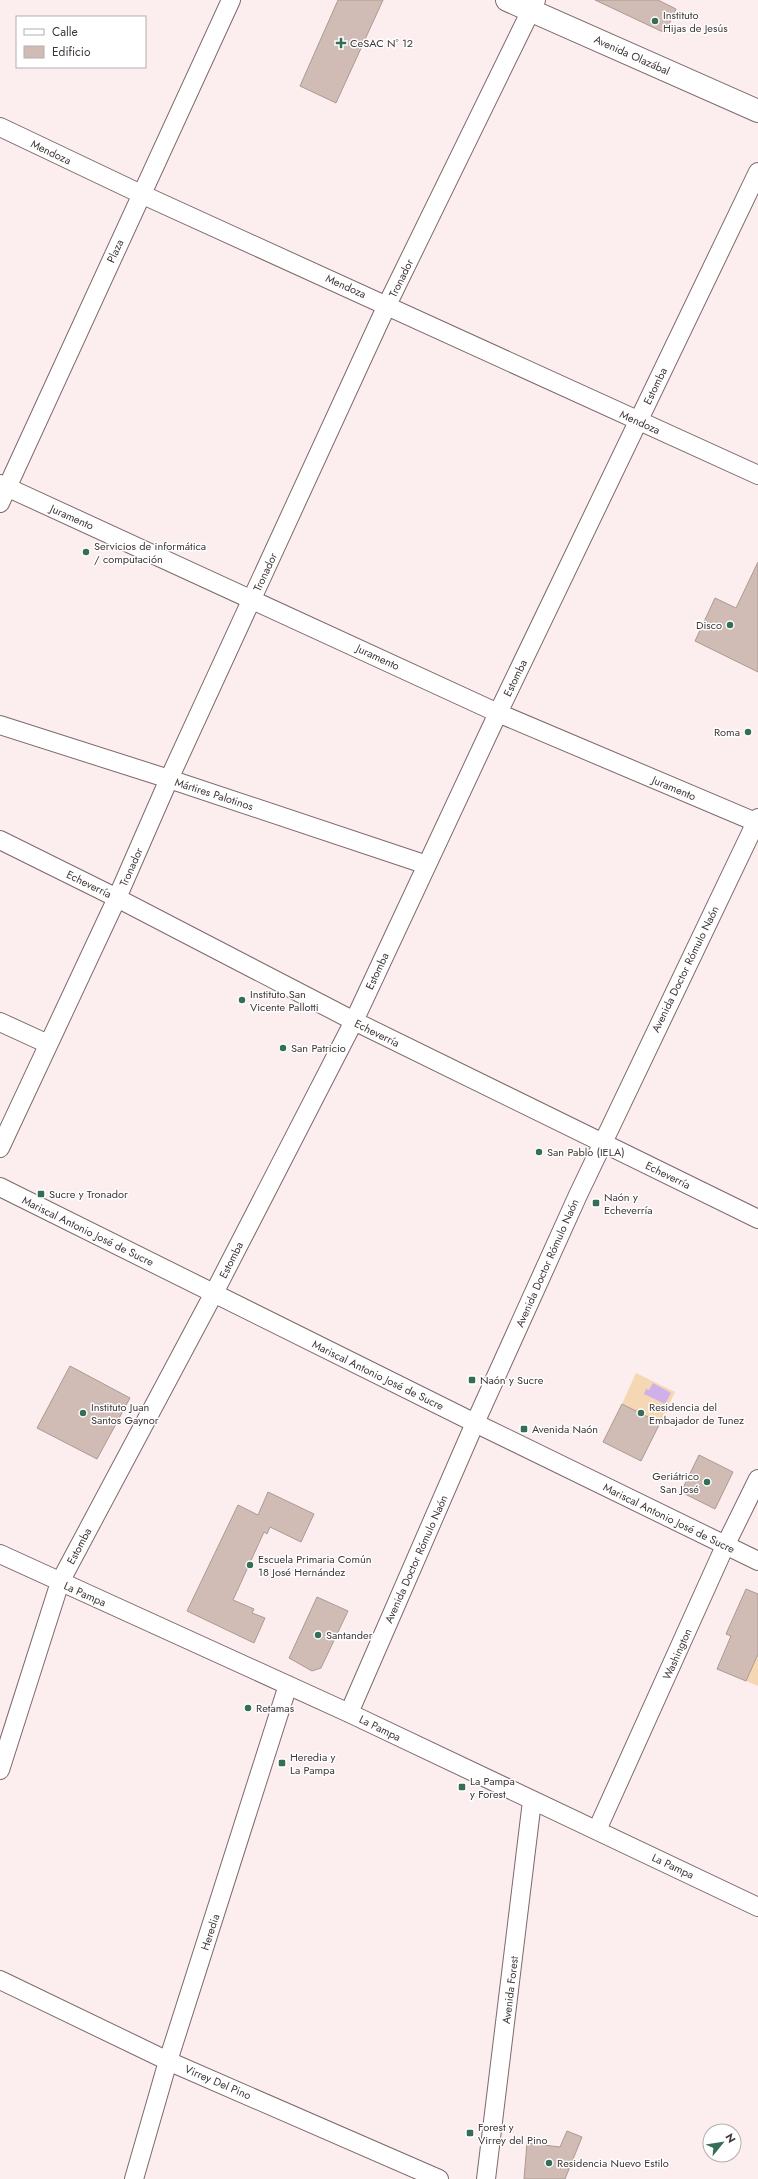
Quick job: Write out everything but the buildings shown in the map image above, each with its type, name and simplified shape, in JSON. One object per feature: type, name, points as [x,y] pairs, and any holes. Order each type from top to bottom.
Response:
[{"type":"main road","name":"Avenida Olazábal","points":[[507,0],[534,6],[758,111]]},
{"type":"street","name":"Plaza","points":[[2,491],[231,0]]},
{"type":"street","name":"Tronador","points":[[0,1148],[117,898],[169,779],[387,305],[534,6]]},
{"type":"street","name":"Mendoza","points":[[0,127],[141,194],[387,305],[638,422],[758,475]]},
{"type":"street","name":"Estomba","points":[[0,1770],[60,1582],[214,1293],[354,1022],[498,712],[758,172]]},
{"type":"street","name":"Juramento","points":[[2,491],[252,599],[498,712],[757,821]]},
{"type":"street","name":"Mártires Palotinos","points":[[0,726],[169,779],[427,865]]},
{"type":"street","name":"Avenida Doctor Rómulo Naón","points":[[349,1713],[475,1423],[602,1143],[757,821]]},
{"type":"street","name":"Echeverría","points":[[0,840],[117,898],[354,1022],[758,1219]]},
{"type":"street","points":[[0,1022],[48,1044]]},
{"type":"street","name":"Mariscal Antonio José de Sucre","points":[[0,1187],[475,1423],[758,1561]]},
{"type":"street","name":"Washington","points":[[597,1830],[758,1479]]},
{"type":"street","name":"La Pampa","points":[[0,1554],[349,1713],[758,1907]]},
{"type":"street","name":"Heredia","points":[[134,2179],[168,2061],[288,1686]]},
{"type":"street","name":"Avenida Forest","points":[[486,2179],[532,1801]]},
{"type":"street","name":"Virrey Del Pino","points":[[0,1980],[168,2061],[412,2173],[439,2179]]},
{"type":"shaded area","points":[[636,1373],[675,1392],[660,1423],[622,1404]]},
{"type":"shaded area","points":[[653,1383],[671,1393],[665,1404],[644,1394],[646,1389],[649,1390]]},
{"type":"shaded area","points":[[758,1654],[758,1686],[746,1681]]},
{"type":"place","name":"Instituto Hijas de Jesús","points":[[655,21]]},
{"type":"place","name":"CeSAC Nº 12","points":[[341,43]]},
{"type":"place","name":"Servicios de informática / computación","points":[[86,552]]},
{"type":"place","name":"Disco","points":[[730,625]]},
{"type":"place","name":"Roma","points":[[748,732]]},
{"type":"place","name":"Instituto San Vicente Pallotti","points":[[242,1000]]},
{"type":"place","name":"San Patricio","points":[[283,1048]]},
{"type":"place","name":"San Pablo (IELA)","points":[[539,1152]]},
{"type":"place","name":"Sucre y Tronador","points":[[41,1194]]},
{"type":"place","name":"Naón y Echeverría","points":[[596,1203]]},
{"type":"place","name":"Naón y Sucre","points":[[472,1380]]},
{"type":"place","name":"Instituto Juan Santos Gaynor","points":[[83,1413]]},
{"type":"place","name":"Residencia del Embajador de Tunez","points":[[641,1413]]},
{"type":"place","name":"Avenida Naón","points":[[524,1429]]},
{"type":"place","name":"Geriátrico San José","points":[[707,1482]]},
{"type":"place","name":"Escuela Primaria Común 18 José Hernández","points":[[250,1565]]},
{"type":"place","name":"Santander","points":[[318,1635]]},
{"type":"place","name":"Retamas","points":[[248,1708]]},
{"type":"place","name":"Heredia y La Pampa","points":[[282,1763]]},
{"type":"place","name":"La Pampa y Forest","points":[[462,1787]]},
{"type":"place","name":"Forest y Virrey del Pino","points":[[470,2133]]},
{"type":"place","name":"Residencia Nuevo Estilo","points":[[549,2163]]}]
